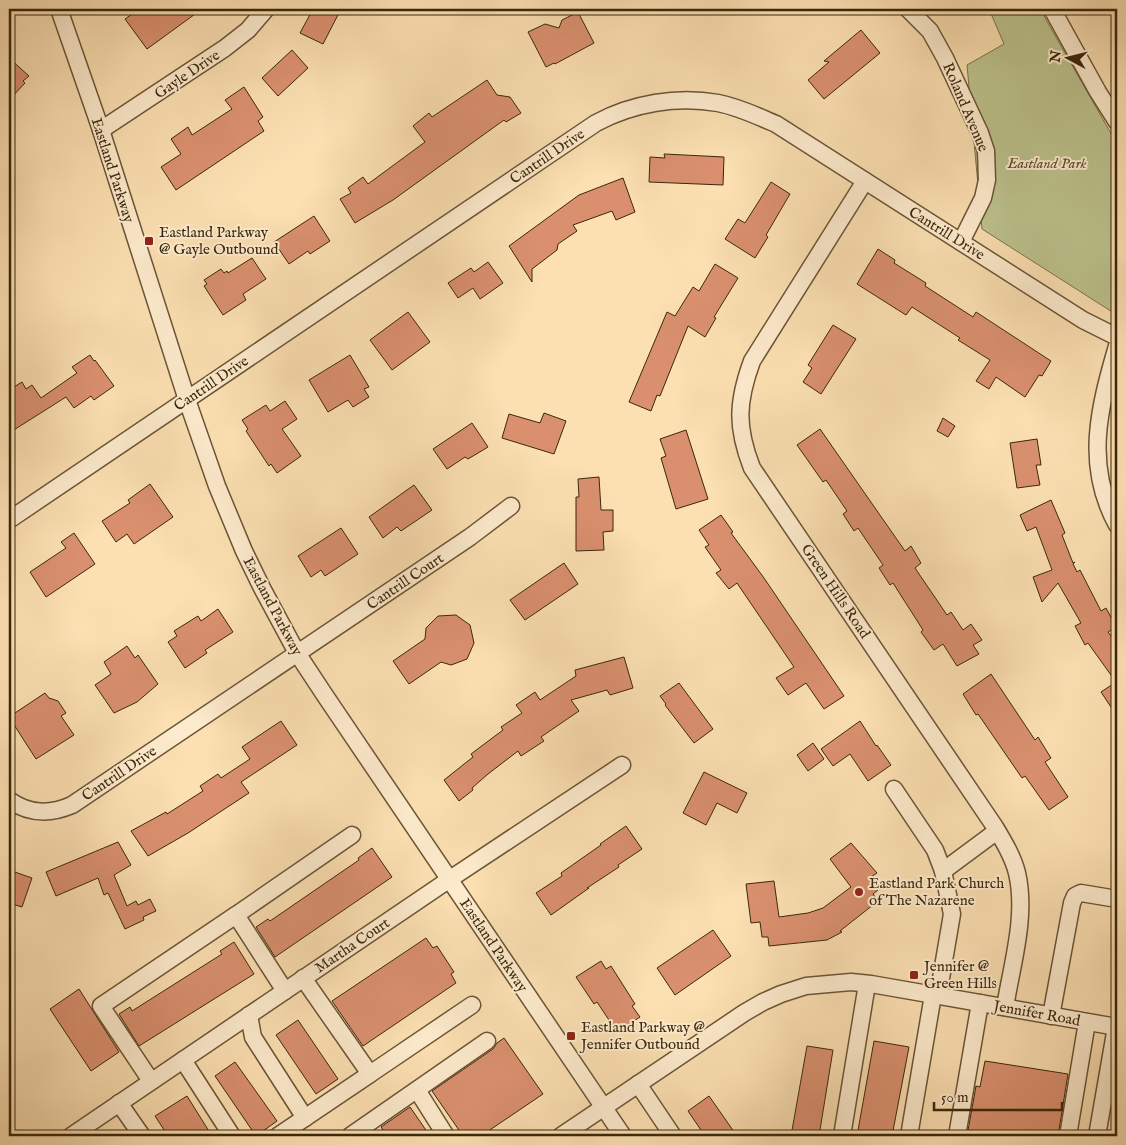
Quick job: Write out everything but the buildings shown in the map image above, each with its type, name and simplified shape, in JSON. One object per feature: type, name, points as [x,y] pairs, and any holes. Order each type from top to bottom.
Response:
[{"type":"street","name":"Eastland Parkway","points":[[59,9],[101,130],[187,400],[217,486],[244,551],[297,653],[622,1136]]},
{"type":"street","name":"Gayle Drive","points":[[101,130],[225,48],[248,30],[266,9]]},
{"type":"street","name":"Roland Avenue","points":[[908,9],[930,32],[945,58],[980,132],[986,151],[987,180],[983,198],[961,242]]},
{"type":"street","points":[[1059,12],[1098,92],[1117,122]]},
{"type":"street","name":"Cantrill Drive","points":[[9,520],[596,123],[612,114],[627,109],[665,101],[692,100],[720,103],[746,111],[776,124],[1083,320],[1117,337]]},
{"type":"street","name":"Green Hills Road","points":[[865,181],[752,360],[744,383],[740,404],[740,426],[744,446],[752,468],[997,830],[1008,850],[1017,872],[1020,891],[1020,911],[1005,1007]]},
{"type":"street","points":[[1117,346],[1101,406],[1097,456],[1106,500],[1117,525]]},
{"type":"street","name":"Cantrill Court","points":[[297,653],[470,537],[511,506]]},
{"type":"street","name":"Cantrill Drive","points":[[9,800],[26,810],[40,812],[52,812],[72,805],[297,653]]},
{"type":"street","name":"Martha Court","points":[[76,1133],[248,1015],[622,765]]},
{"type":"street","points":[[894,789],[935,850],[943,871],[952,914],[909,1136]]},
{"type":"street","points":[[943,871],[997,830]]},
{"type":"street","points":[[151,1081],[101,1006],[352,835]]},
{"type":"street","points":[[1051,1016],[1072,903],[1076,896],[1081,893],[1117,899]]},
{"type":"street","points":[[236,915],[285,991]]},
{"type":"street","points":[[303,978],[370,1074]]},
{"type":"street","name":"Jennifer Road","points":[[561,1136],[744,1013],[781,994],[806,986],[851,982],[867,984],[1117,1027]]},
{"type":"street","points":[[842,1136],[867,984]]},
{"type":"street","points":[[957,1136],[980,1003]]},
{"type":"street","points":[[278,1136],[472,1005]]},
{"type":"street","points":[[248,1015],[253,1037],[305,1118]]},
{"type":"street","points":[[1068,1136],[1087,1022]]},
{"type":"street","points":[[1097,1136],[1117,1027]]},
{"type":"street","points":[[350,1136],[487,1041]]},
{"type":"street","points":[[183,1060],[232,1136]]},
{"type":"street","points":[[638,1084],[673,1136]]},
{"type":"street","points":[[417,1090],[446,1136]]},
{"type":"street","points":[[119,1103],[142,1136]]},
{"type":"green space","name":"Eastland Park","points":[[989,9],[1040,9],[1117,144],[1117,315],[982,229],[967,65],[1004,44]]},
{"type":"place","name":"Eastland Parkway @ Gayle Outbound","points":[[149,241]]},
{"type":"place","name":"Eastland Park Church of The Nazarene","points":[[859,892]]},
{"type":"place","name":"Jennifer @ Green Hills","points":[[914,975]]},
{"type":"place","name":"Eastland Parkway @ Jennifer Outbound","points":[[571,1036]]}]
